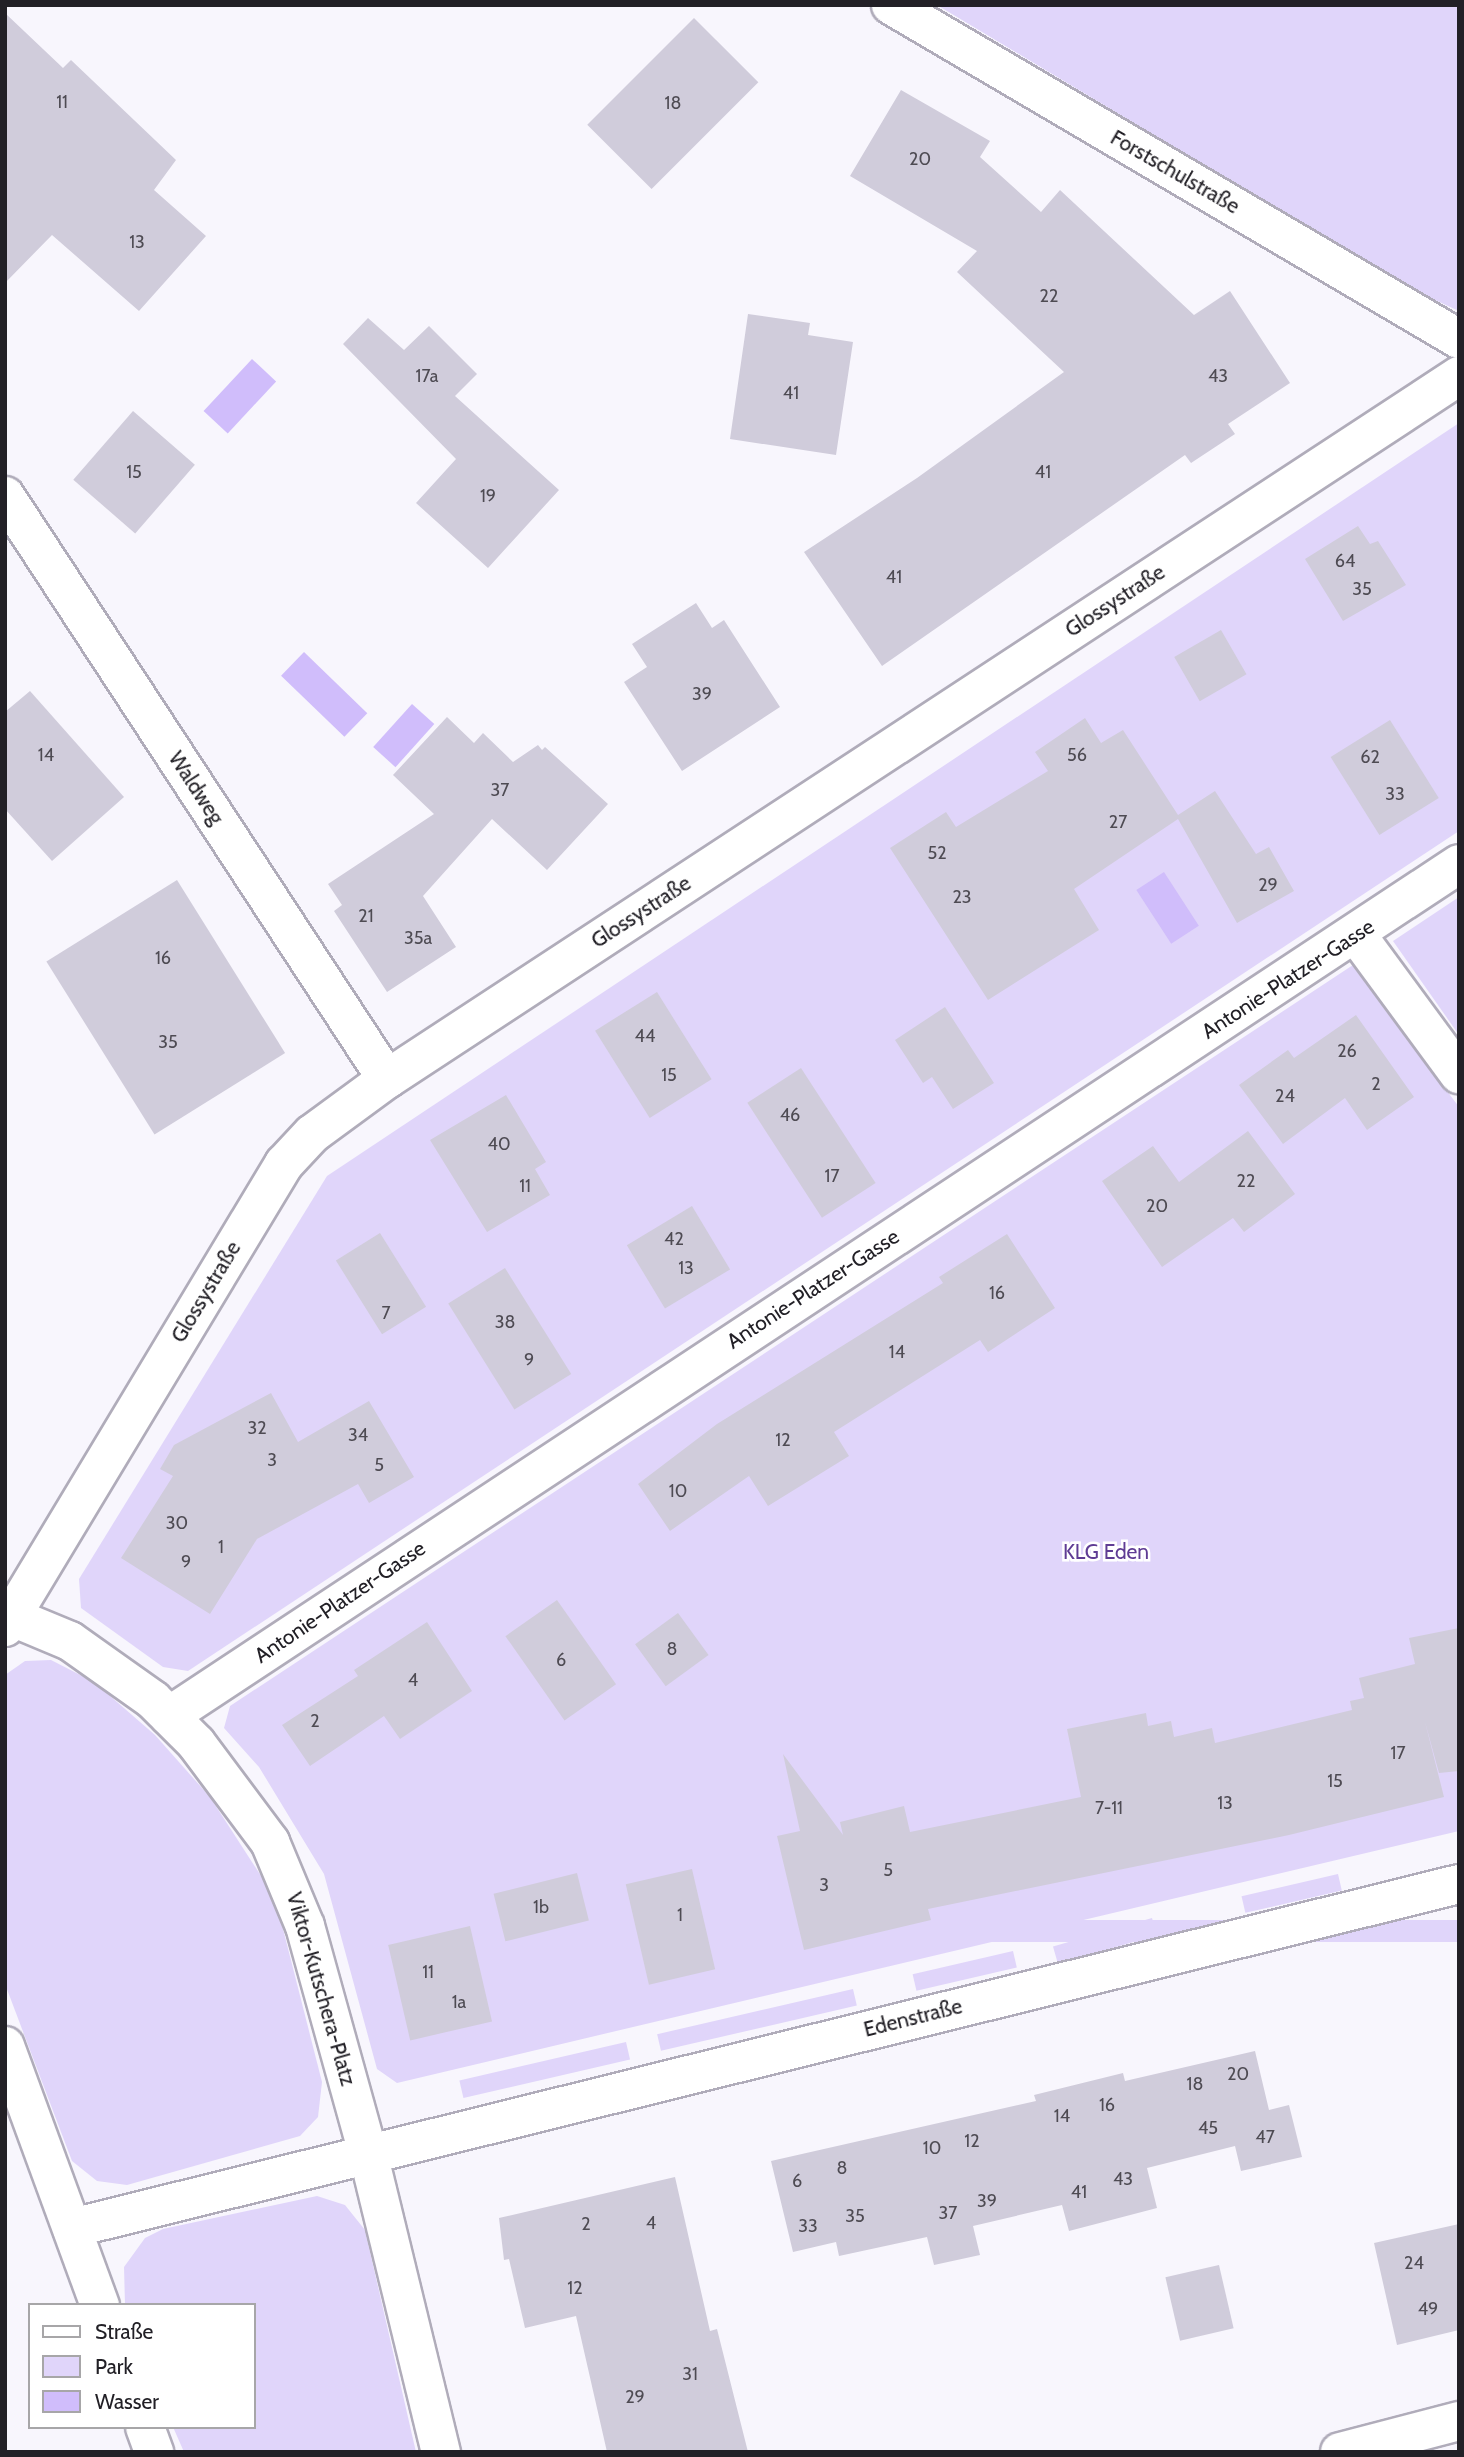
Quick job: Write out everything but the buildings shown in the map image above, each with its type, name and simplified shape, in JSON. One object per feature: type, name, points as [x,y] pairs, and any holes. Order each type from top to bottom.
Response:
[{"type":"street","name":"Forstschulstraße","points":[[891,5],[1459,339]]},
{"type":"street","name":"Glossystraße","points":[[7,1619],[284,1164],[312,1134],[387,1079],[1459,376]]},
{"type":"street","name":"Waldweg","points":[[5,496],[387,1079]]},
{"type":"street","name":"Antonie-Platzer-Gasse","points":[[169,1716],[565,1451],[1459,864]]},
{"type":"street","points":[[1356,934],[1459,1074]]},
{"type":"street","name":"Viktor-Kutschera-Platz","points":[[7,1619],[95,1657],[169,1716],[233,1791],[283,1869],[305,1926],[368,2153],[440,2452]]},
{"type":"street","name":"Edenstraße","points":[[368,2153],[1459,1884]]},
{"type":"street","points":[[5,2046],[99,2303]]},
{"type":"street","points":[[72,2228],[368,2153]]},
{"type":"street","points":[[1340,2452],[1459,2421]]},
{"type":"street","points":[[146,2429],[154,2452]]},
{"type":"green space","points":[[937,5],[1459,5],[1459,311],[1411,289]]},
{"type":"green space","points":[[1459,423],[1459,831],[188,1671],[163,1667],[81,1608],[79,1579],[327,1176]]},
{"type":"green space","points":[[1459,897],[1459,1035],[1393,941]]},
{"type":"green space","name":"KLG Eden","points":[[1353,965],[1459,1107],[1459,1831],[397,2083],[377,2069],[324,1874],[259,1767],[224,1728],[230,1706]]},
{"type":"green space","points":[[51,1660],[94,1682],[155,1735],[210,1797],[263,1879],[282,1925],[322,2082],[318,2117],[300,2136],[127,2185],[97,2181],[72,2161],[5,1984],[5,1675],[25,1661]]},
{"type":"green space","points":[[1338,1874],[1342,1891],[1245,1913],[1242,1896]]},
{"type":"green space","points":[[1152,1918],[1157,1935],[1058,1964],[1053,1946]]},
{"type":"green space","points":[[407,1920],[1459,1920],[1459,1942],[407,1942]]},
{"type":"green space","points":[[1013,1951],[1017,1968],[916,1991],[913,1974]]},
{"type":"green space","points":[[853,1989],[857,2006],[661,2051],[657,2034]]},
{"type":"green space","points":[[626,2042],[630,2060],[463,2098],[459,2080]]},
{"type":"green space","points":[[317,2196],[345,2205],[365,2230],[416,2452],[184,2452],[174,2429],[256,2429],[256,2303],[125,2303],[124,2267],[145,2238],[163,2229]]},
{"type":"water","points":[[252,359],[276,382],[228,433],[204,411]]},
{"type":"water","points":[[304,652],[367,713],[344,737],[281,676]]},
{"type":"water","points":[[412,704],[434,724],[395,767],[373,747]]},
{"type":"water","points":[[1164,872],[1199,926],[1171,944],[1136,890]]}]
